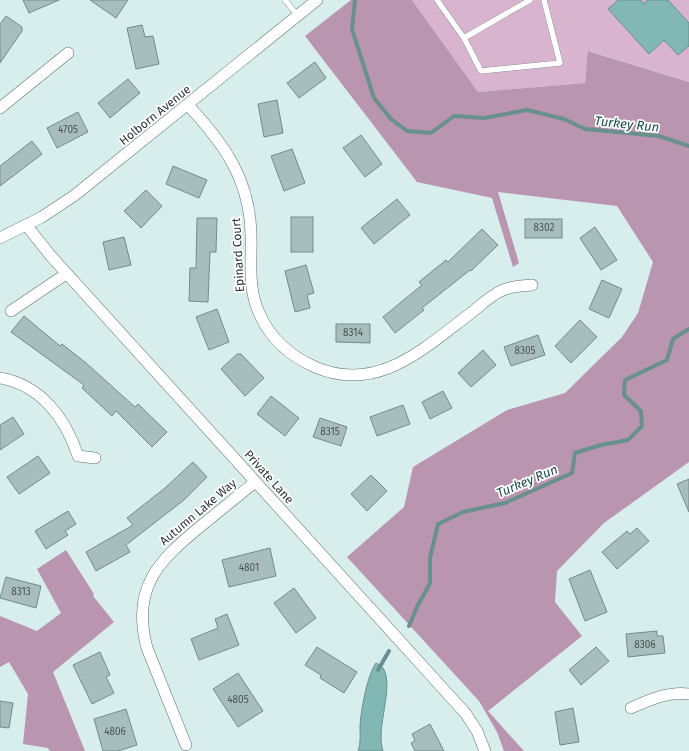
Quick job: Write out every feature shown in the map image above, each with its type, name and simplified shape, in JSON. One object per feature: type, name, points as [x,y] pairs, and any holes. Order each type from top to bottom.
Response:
[{"type":"street","name":"Holborn Avenue","points":[[0,238],[26,226],[75,195],[188,106],[317,0]]},
{"type":"street","points":[[0,108],[68,53]]},
{"type":"street","name":"Epinard Court","points":[[188,106],[221,143],[233,162],[243,184],[251,226],[250,278],[256,307],[274,339],[304,362],[322,370],[339,374],[369,374],[393,367],[409,359],[493,296],[516,286],[532,285]]},
{"type":"street","name":"Private Lane","points":[[26,226],[66,274],[466,714],[477,731],[485,751]]},
{"type":"street","points":[[11,311],[66,274]]},
{"type":"street","points":[[0,378],[23,385],[38,394],[51,406],[62,420],[72,439],[78,456],[95,458]]},
{"type":"street","name":"Autumn Lake Way","points":[[186,745],[147,648],[142,620],[145,596],[160,563],[172,550],[255,482]]},
{"type":"street","points":[[631,708],[651,699],[669,694],[689,694]]},
{"type":"lane","points":[[285,0],[298,16]]},
{"type":"lane","points":[[437,0],[464,38],[482,71],[560,63],[544,0]]},
{"type":"lane","points":[[464,38],[530,0]]},
{"type":"shaded area","points":[[351,0],[412,0],[478,92],[585,83],[588,51],[689,82],[689,462],[604,523],[557,571],[555,602],[582,636],[488,711],[524,751],[504,751],[497,732],[479,701],[347,557],[404,507],[413,467],[507,410],[565,393],[622,337],[638,313],[653,262],[617,206],[498,192],[519,263],[513,267],[492,198],[417,182],[305,36]]},
{"type":"shaded area","points":[[412,0],[689,0],[689,82],[589,51],[585,83],[478,92]]},
{"type":"shaded area","points":[[66,550],[94,594],[93,596],[114,622],[53,672],[85,751],[50,751],[48,748],[23,744],[28,694],[9,662],[0,667],[0,616],[37,631],[61,613],[37,569]]},
{"type":"water","points":[[618,0],[641,0],[644,4],[648,0],[668,0],[689,23],[689,46],[678,55],[664,40],[649,54],[608,9]]},
{"type":"water","points":[[376,663],[383,668],[387,685],[381,731],[383,751],[358,751],[363,702],[367,684]]},
{"type":"building","points":[[23,0],[59,0],[29,13]]},
{"type":"building","points":[[90,0],[128,0],[116,18]]},
{"type":"building","points":[[6,16],[22,27],[22,31],[0,63],[0,24]]},
{"type":"building","points":[[142,25],[145,37],[153,36],[159,64],[136,69],[127,28]]},
{"type":"building","points":[[315,62],[326,78],[299,98],[287,83]]},
{"type":"building","points":[[128,79],[140,93],[110,118],[98,103]]},
{"type":"building","points":[[277,100],[283,133],[264,137],[258,104]]},
{"type":"building","points":[[78,112],[88,132],[57,148],[47,128]]},
{"type":"building","points":[[361,135],[382,164],[365,177],[343,148]]},
{"type":"building","points":[[32,141],[42,154],[0,186],[0,166]]},
{"type":"building","points":[[292,149],[305,183],[284,191],[271,156]]},
{"type":"building","points":[[173,166],[207,180],[199,198],[166,184]]},
{"type":"building","points":[[146,190],[162,206],[141,228],[124,211]]},
{"type":"building","points":[[397,199],[410,215],[374,244],[361,228]]},
{"type":"building","points":[[291,217],[313,217],[313,252],[291,252]]},
{"type":"building","points":[[197,218],[217,218],[216,252],[210,252],[208,302],[189,301],[190,268],[196,268]]},
{"type":"building","points":[[525,219],[562,219],[562,238],[525,238]]},
{"type":"building","points":[[595,227],[617,260],[601,270],[580,238]]},
{"type":"building","points":[[482,229],[498,245],[471,271],[470,270],[422,308],[424,310],[395,333],[383,317],[422,285],[419,282],[446,260],[448,262]]},
{"type":"building","points":[[124,237],[131,265],[109,270],[103,242]]},
{"type":"building","points":[[306,265],[314,293],[307,295],[310,308],[295,312],[285,271]]},
{"type":"building","points":[[602,280],[622,289],[609,318],[589,309]]},
{"type":"building","points":[[217,309],[229,342],[209,350],[196,317]]},
{"type":"building","points":[[24,316],[60,346],[62,344],[86,363],[135,407],[138,404],[167,432],[152,447],[116,411],[112,416],[82,388],[84,385],[11,332]]},
{"type":"building","points":[[580,320],[597,337],[571,363],[555,346]]},
{"type":"building","points":[[336,324],[370,324],[370,343],[336,342]]},
{"type":"building","points":[[538,335],[545,355],[511,366],[504,347]]},
{"type":"building","points":[[483,350],[496,365],[471,387],[458,373]]},
{"type":"building","points":[[237,354],[241,354],[264,378],[245,396],[221,369]]},
{"type":"building","points":[[443,391],[452,408],[430,419],[422,402]]},
{"type":"building","points":[[271,396],[299,418],[285,436],[257,414]]},
{"type":"building","points":[[403,405],[410,424],[377,436],[370,417]]},
{"type":"building","points":[[13,417],[24,434],[0,450],[0,425]]},
{"type":"building","points":[[320,418],[347,427],[341,446],[313,437]]},
{"type":"building","points":[[38,456],[50,473],[19,494],[7,477]]},
{"type":"building","points":[[193,462],[207,477],[184,500],[126,545],[130,552],[96,571],[86,552],[133,525],[127,518],[165,488]]},
{"type":"building","points":[[371,475],[387,491],[367,511],[351,494]]},
{"type":"building","points":[[689,479],[689,512],[677,484]]},
{"type":"building","points":[[68,511],[76,524],[65,531],[68,535],[46,549],[35,531]]},
{"type":"building","points":[[637,528],[649,541],[617,569],[602,552],[627,531],[630,534]]},
{"type":"building","points":[[270,548],[276,576],[229,587],[222,560]]},
{"type":"building","points":[[590,570],[607,612],[585,621],[569,579]]},
{"type":"building","points":[[6,577],[41,586],[36,608],[0,598]]},
{"type":"building","points":[[294,588],[316,618],[296,633],[274,603]]},
{"type":"building","points":[[227,614],[239,645],[199,660],[191,639],[218,628],[215,619]]},
{"type":"building","points":[[657,631],[657,636],[663,636],[665,653],[628,657],[626,634]]},
{"type":"building","points":[[317,647],[357,672],[344,693],[320,678],[321,675],[305,665]]},
{"type":"building","points":[[596,647],[609,661],[581,685],[569,670]]},
{"type":"building","points":[[100,652],[110,675],[106,677],[114,693],[92,704],[73,665]]},
{"type":"building","points":[[238,673],[263,711],[238,727],[213,689]]},
{"type":"building","points":[[0,701],[13,703],[9,728],[0,727]]},
{"type":"building","points":[[573,708],[579,742],[560,745],[555,712]]},
{"type":"building","points":[[126,709],[137,745],[118,751],[103,751],[94,719]]},
{"type":"building","points":[[430,724],[444,751],[415,751],[411,743],[415,741],[412,734]]},
{"type":"waterway","name":"Turkey Run","points":[[355,0],[352,29],[374,98],[391,119],[407,131],[431,133],[454,116],[484,118],[527,110],[564,119],[585,129],[659,136],[689,146]]},
{"type":"waterway","name":"Turkey Run","points":[[409,626],[430,583],[430,558],[438,524],[463,512],[505,503],[572,473],[575,453],[601,445],[628,440],[642,426],[641,411],[624,395],[625,380],[667,360],[673,339],[689,329]]},
{"type":"waterway","name":"Turkey Run","points":[[378,670],[389,651]]}]
